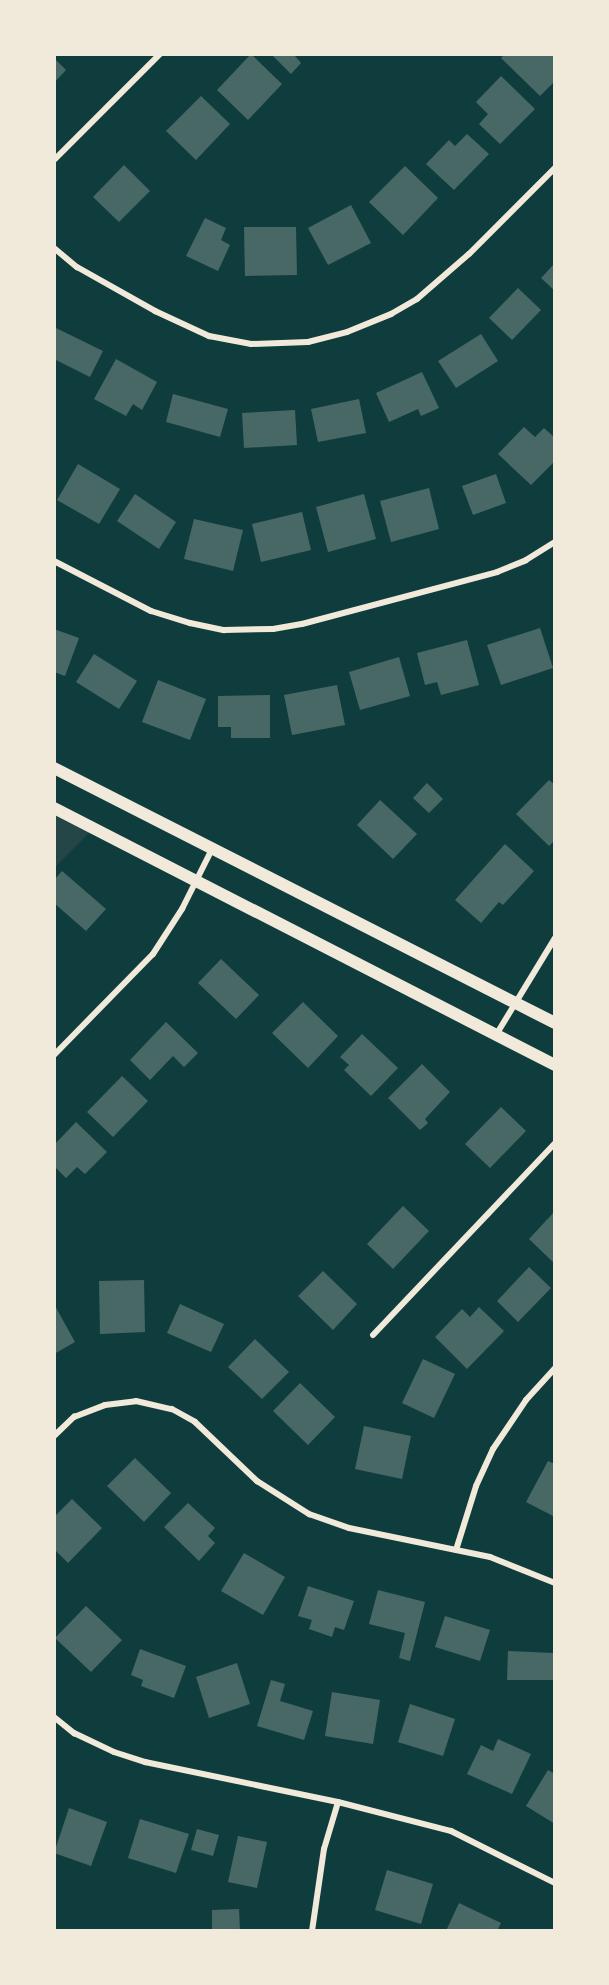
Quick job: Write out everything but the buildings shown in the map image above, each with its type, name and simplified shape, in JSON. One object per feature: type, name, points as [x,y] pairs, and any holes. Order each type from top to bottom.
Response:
[{"type":"main road","points":[[54,768],[555,1023]]},
{"type":"main road","points":[[54,807],[555,1065]]},
{"type":"street","points":[[54,160],[160,54]]},
{"type":"street","points":[[54,248],[77,267],[135,300],[209,336],[251,344],[308,342],[347,333],[391,314],[417,299],[470,254],[555,168]]},
{"type":"street","points":[[54,561],[150,611],[224,630],[273,629],[302,624],[497,572],[526,560],[555,542]]},
{"type":"street","points":[[54,1055],[138,971],[166,936],[197,881],[212,848]]},
{"type":"street","points":[[496,1035],[555,938]]},
{"type":"street","points":[[373,1335],[555,1143]]},
{"type":"street","points":[[456,1550],[476,1486],[493,1449],[526,1400],[555,1368]]},
{"type":"street","points":[[54,1436],[74,1417],[105,1405],[136,1401],[172,1409],[195,1422],[257,1481],[309,1514],[350,1528],[490,1557],[555,1583]]},
{"type":"street","points":[[54,1717],[74,1733],[114,1752],[145,1762],[338,1802],[451,1831],[555,1883]]},
{"type":"street","points":[[312,1931],[324,1849],[338,1802]]},
{"type":"shaded area","points":[[54,802],[97,825],[54,868]]}]
